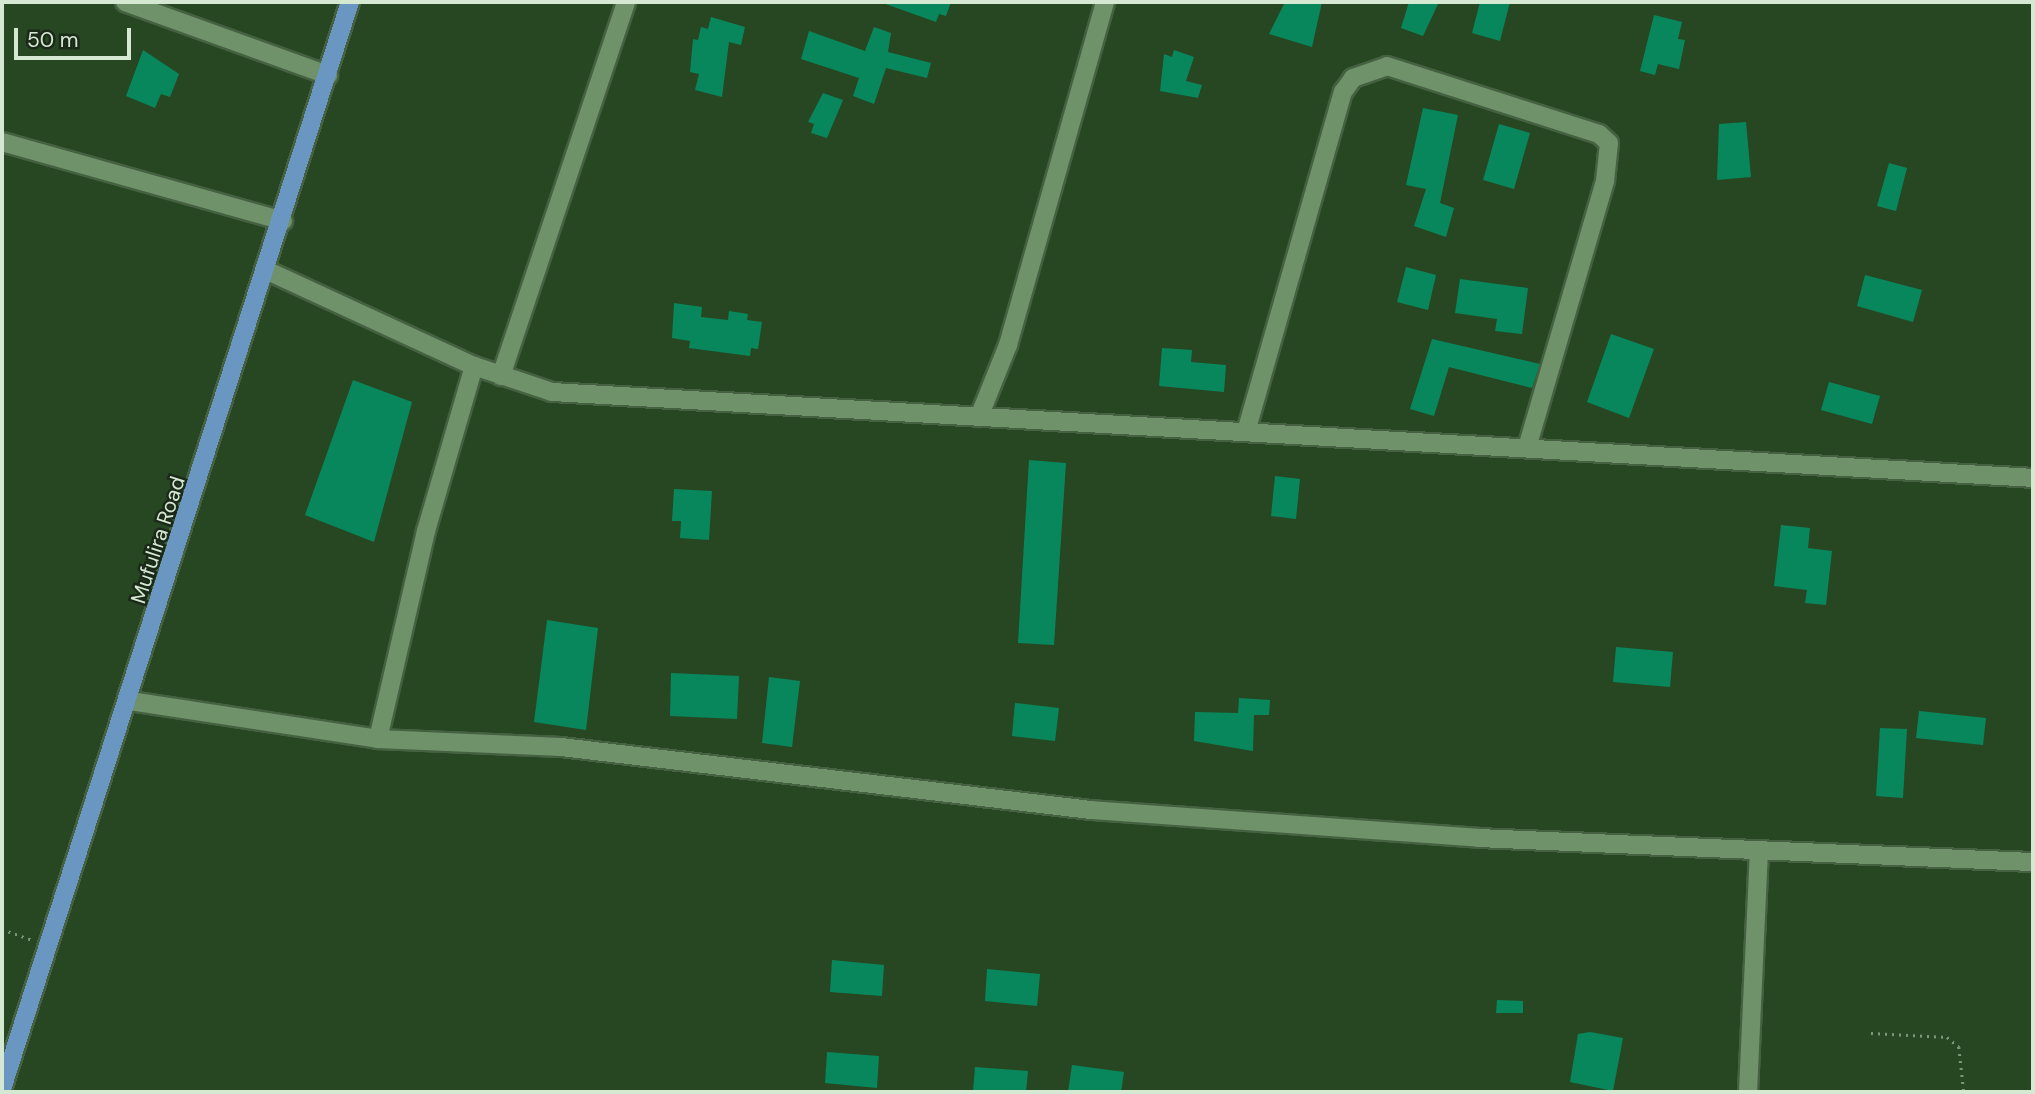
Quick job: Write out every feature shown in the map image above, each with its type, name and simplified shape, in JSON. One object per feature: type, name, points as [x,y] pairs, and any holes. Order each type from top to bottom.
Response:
[{"type":"main road","name":"Mufulira Road","points":[[3,1091],[48,945],[130,701],[284,222],[350,2]]},
{"type":"street","points":[[125,2],[328,75]]},
{"type":"street","points":[[501,376],[626,2]]},
{"type":"street","points":[[979,417],[1008,345],[1105,2]]},
{"type":"street","points":[[1246,432],[1343,92],[1353,78],[1387,66],[1599,134],[1609,144],[1605,181],[1527,447]]},
{"type":"street","points":[[2,142],[284,222]]},
{"type":"street","points":[[268,271],[474,366],[552,392],[626,399],[1527,447],[2033,478]]},
{"type":"street","points":[[378,739],[426,531],[474,366]]},
{"type":"street","points":[[130,701],[378,739],[561,747],[1091,810],[1759,851],[2033,862]]},
{"type":"street","points":[[1748,1092],[1759,851]]},
{"type":"path","points":[[2,929],[48,945]]},
{"type":"path","points":[[1871,1033],[1947,1037],[1959,1047],[1964,1092]]},
{"type":"building","points":[[880,2],[951,2],[946,16],[939,14],[936,22]]},
{"type":"building","points":[[1285,2],[1322,2],[1312,47],[1269,34]]},
{"type":"building","points":[[1409,2],[1439,2],[1423,36],[1401,28]]},
{"type":"building","points":[[1480,2],[1510,2],[1500,41],[1472,33]]},
{"type":"building","points":[[1654,15],[1682,22],[1678,39],[1685,40],[1679,69],[1658,64],[1655,75],[1640,71]]},
{"type":"building","points":[[711,17],[745,27],[741,45],[729,42],[722,97],[695,90],[699,74],[690,72],[693,39],[698,40],[701,27],[708,29]]},
{"type":"building","points":[[874,27],[891,33],[888,52],[931,63],[927,78],[886,68],[874,104],[853,96],[859,78],[801,59],[809,31],[865,51]]},
{"type":"building","points":[[143,50],[179,74],[170,97],[161,94],[155,108],[126,96]]},
{"type":"building","points":[[1174,50],[1194,57],[1186,81],[1202,85],[1198,98],[1160,91],[1164,54],[1172,57]]},
{"type":"building","points":[[823,93],[843,100],[827,138],[811,133],[814,124],[808,122]]},
{"type":"building","points":[[1423,108],[1458,115],[1440,203],[1454,208],[1446,237],[1414,226],[1426,189],[1406,185]]},
{"type":"building","points":[[1746,122],[1751,177],[1717,180],[1719,124]]},
{"type":"building","points":[[1499,124],[1530,133],[1514,189],[1483,180]]},
{"type":"building","points":[[1889,163],[1907,168],[1896,211],[1877,206]]},
{"type":"building","points":[[1406,267],[1436,275],[1428,310],[1397,302]]},
{"type":"building","points":[[1865,275],[1922,290],[1913,322],[1857,306]]},
{"type":"building","points":[[1460,279],[1528,288],[1522,334],[1495,331],[1497,319],[1455,313]]},
{"type":"building","points":[[674,303],[702,307],[701,317],[728,320],[729,311],[748,314],[747,320],[762,322],[758,349],[751,348],[750,356],[689,348],[690,341],[672,338]]},
{"type":"building","points":[[1611,334],[1654,349],[1629,418],[1587,402]]},
{"type":"building","points":[[1432,339],[1540,364],[1532,388],[1449,367],[1434,416],[1410,409]]},
{"type":"building","points":[[1162,348],[1192,350],[1191,362],[1226,365],[1224,392],[1159,386]]},
{"type":"building","points":[[353,380],[412,402],[374,542],[305,515]]},
{"type":"building","points":[[1829,382],[1880,396],[1872,424],[1821,410]]},
{"type":"building","points":[[1029,460],[1066,463],[1054,645],[1018,643]]},
{"type":"building","points":[[1275,476],[1300,479],[1296,519],[1271,516]]},
{"type":"building","points":[[674,489],[712,491],[709,540],[680,538],[681,521],[672,521]]},
{"type":"building","points":[[1781,525],[1810,528],[1808,548],[1832,551],[1826,605],[1805,603],[1807,590],[1774,586]]},
{"type":"building","points":[[547,620],[598,628],[586,730],[534,722]]},
{"type":"building","points":[[1616,647],[1673,652],[1670,687],[1613,682]]},
{"type":"building","points":[[671,673],[739,676],[737,719],[670,716]]},
{"type":"building","points":[[769,677],[800,681],[792,747],[762,743]]},
{"type":"building","points":[[1239,698],[1270,700],[1269,715],[1254,715],[1253,751],[1194,741],[1195,712],[1238,713]]},
{"type":"building","points":[[1015,703],[1059,708],[1055,741],[1012,736]]},
{"type":"building","points":[[1919,711],[1986,718],[1983,745],[1916,738]]},
{"type":"building","points":[[1880,728],[1907,729],[1903,798],[1876,796]]},
{"type":"building","points":[[832,960],[884,965],[882,996],[830,992]]},
{"type":"building","points":[[987,969],[1040,974],[1037,1006],[985,1001]]},
{"type":"building","points":[[1497,1000],[1523,1001],[1523,1013],[1496,1013]]},
{"type":"building","points":[[1590,1032],[1623,1038],[1613,1091],[1570,1082],[1578,1034]]},
{"type":"building","points":[[827,1052],[879,1056],[877,1088],[825,1083]]},
{"type":"building","points":[[1072,1065],[1124,1072],[1121,1092],[1068,1092]]},
{"type":"building","points":[[975,1067],[1028,1071],[1026,1092],[973,1092]]}]
